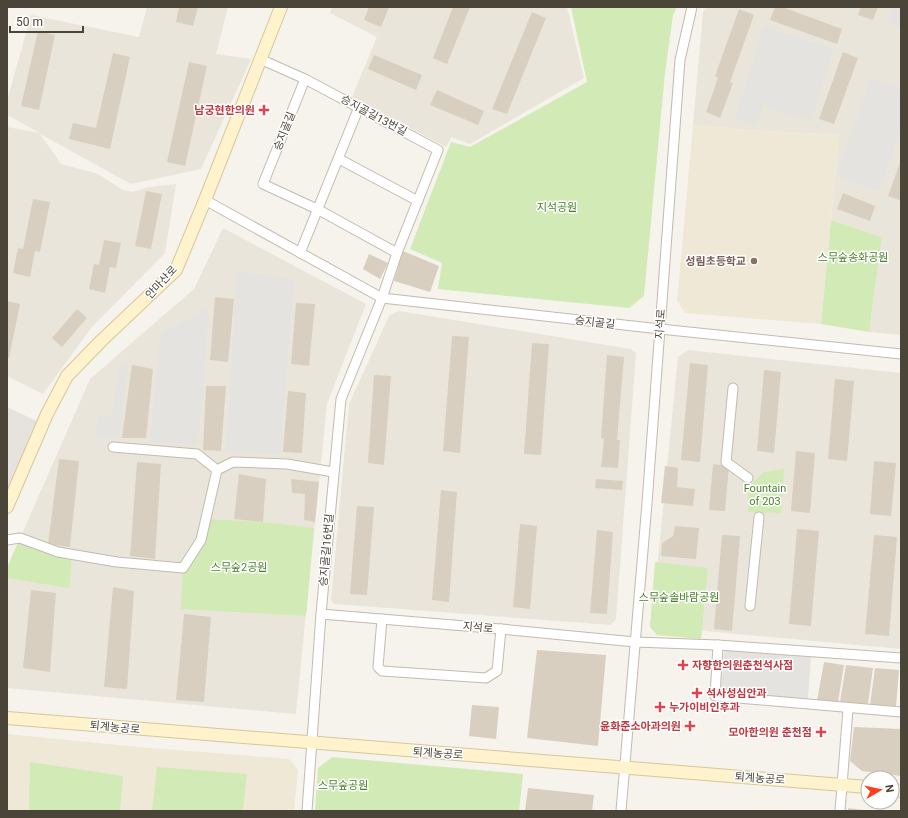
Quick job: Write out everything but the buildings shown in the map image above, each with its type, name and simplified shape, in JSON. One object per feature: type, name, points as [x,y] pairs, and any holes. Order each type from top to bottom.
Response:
[{"type":"street","name":"안마산로","points":[[7,507],[47,414],[66,376],[176,270],[205,200],[280,7]]},
{"type":"street","name":"지석로","points":[[621,811],[680,60],[692,7]]},
{"type":"street","name":"승지골길13번길","points":[[260,59],[305,79],[360,107],[438,150],[397,253],[382,298]]},
{"type":"street","name":"승지골길","points":[[305,79],[263,184],[319,210]]},
{"type":"street","points":[[300,253],[319,210],[360,107]]},
{"type":"street","points":[[339,159],[418,201]]},
{"type":"street","name":"승지골길","points":[[205,200],[382,298],[901,354]]},
{"type":"street","points":[[319,210],[397,253]]},
{"type":"street","name":"승지골길16번길","points":[[307,811],[321,614],[341,398],[382,298]]},
{"type":"street","points":[[733,388],[726,462],[748,478]]},
{"type":"street","points":[[113,447],[197,454],[217,470]]},
{"type":"street","points":[[217,470],[233,462],[287,464],[333,472]]},
{"type":"street","points":[[7,540],[20,538],[58,552],[117,562],[183,568],[201,540],[217,470]]},
{"type":"street","points":[[750,606],[759,517]]},
{"type":"street","name":"지석로","points":[[321,614],[635,642]]},
{"type":"street","points":[[382,619],[378,667],[382,671],[486,678],[497,671],[501,629]]},
{"type":"street","points":[[635,642],[718,645],[901,658]]},
{"type":"street","points":[[718,645],[715,696],[848,709],[901,712]]},
{"type":"street","points":[[840,811],[848,709]]},
{"type":"street","name":"퇴계농공로","points":[[7,718],[860,786]]},
{"type":"shaded area","points":[[147,7],[228,7],[216,54],[251,59],[201,169],[131,184],[40,134],[61,164],[98,174],[123,190],[132,192],[149,187],[176,184],[165,253],[91,328],[43,394],[7,376],[7,127],[40,133],[7,115],[7,101],[31,15],[139,37]]},
{"type":"shaded area","points":[[332,7],[567,7],[584,78],[470,144],[451,137],[446,147],[352,97],[377,37],[330,13]]},
{"type":"shaded area","points":[[706,7],[901,7],[901,335],[869,332],[882,237],[831,220],[839,135],[748,130],[693,125],[703,12]]},
{"type":"shaded area","points":[[893,7],[901,7],[901,28],[888,23]]},
{"type":"shaded area","points":[[764,26],[834,49],[811,121],[763,106],[757,125],[735,118]]},
{"type":"shaded area","points":[[871,78],[899,88],[901,93],[901,128],[879,191],[836,176]]},
{"type":"shaded area","name":"성림초등학교","points":[[693,125],[748,130],[839,135],[821,324],[685,313],[677,301]]},
{"type":"shaded area","points":[[223,228],[366,304],[327,404],[296,714],[7,688],[7,568],[90,379],[194,289]]},
{"type":"shaded area","points":[[237,271],[294,280],[280,455],[226,451]]},
{"type":"shaded area","points":[[209,308],[198,445],[150,442],[160,334]]},
{"type":"shaded area","points":[[399,311],[631,349],[636,353],[616,619],[611,625],[334,604],[331,600],[349,404],[389,316]]},
{"type":"shaded area","points":[[688,350],[901,373],[901,649],[661,627],[652,620],[678,357]]},
{"type":"shaded area","points":[[120,363],[129,365],[119,437],[96,437],[98,415],[112,415]]},
{"type":"shaded area","points":[[7,407],[43,424],[7,507]]},
{"type":"shaded area","points":[[724,650],[811,657],[808,699],[721,692]]},
{"type":"shaded area","points":[[7,734],[139,747],[289,759],[298,770],[294,811],[7,811]]},
{"type":"green space","name":"지석공원","points":[[571,7],[677,7],[673,15],[665,73],[644,296],[629,308],[438,289],[442,263],[410,249],[451,142],[470,147],[587,82]]},
{"type":"green space","name":"스무숲송화공원","points":[[831,220],[882,237],[869,332],[821,324]]},
{"type":"green space","name":"Fountain of 203","points":[[784,469],[781,513],[748,512],[748,487],[764,472]]},
{"type":"green space","name":"스무숲2공원","points":[[206,519],[263,522],[314,528],[306,616],[181,609],[183,568]]},
{"type":"green space","points":[[20,538],[72,555],[69,588],[7,578],[7,568]]},
{"type":"green space","name":"스무숲솔바람공원","points":[[655,562],[708,568],[701,639],[657,635],[650,627]]},
{"type":"green space","name":"스무숲공원","points":[[332,757],[523,774],[519,811],[315,811],[318,768]]},
{"type":"green space","points":[[30,762],[123,776],[120,811],[29,811]]},
{"type":"green space","points":[[157,767],[247,774],[243,811],[152,811]]},
{"type":"place","name":"남궁현한의원","points":[[264,110]]},
{"type":"place","name":"성림초등학교","points":[[754,261]]},
{"type":"place","name":"자향한의원춘천석사점","points":[[683,665]]},
{"type":"place","name":"석사성심안과","points":[[697,693]]},
{"type":"place","name":"누가이비인후과","points":[[660,707]]},
{"type":"place","name":"윤화준소아과의원","points":[[690,726]]},
{"type":"place","name":"모아한의원 춘천점","points":[[821,732]]}]
